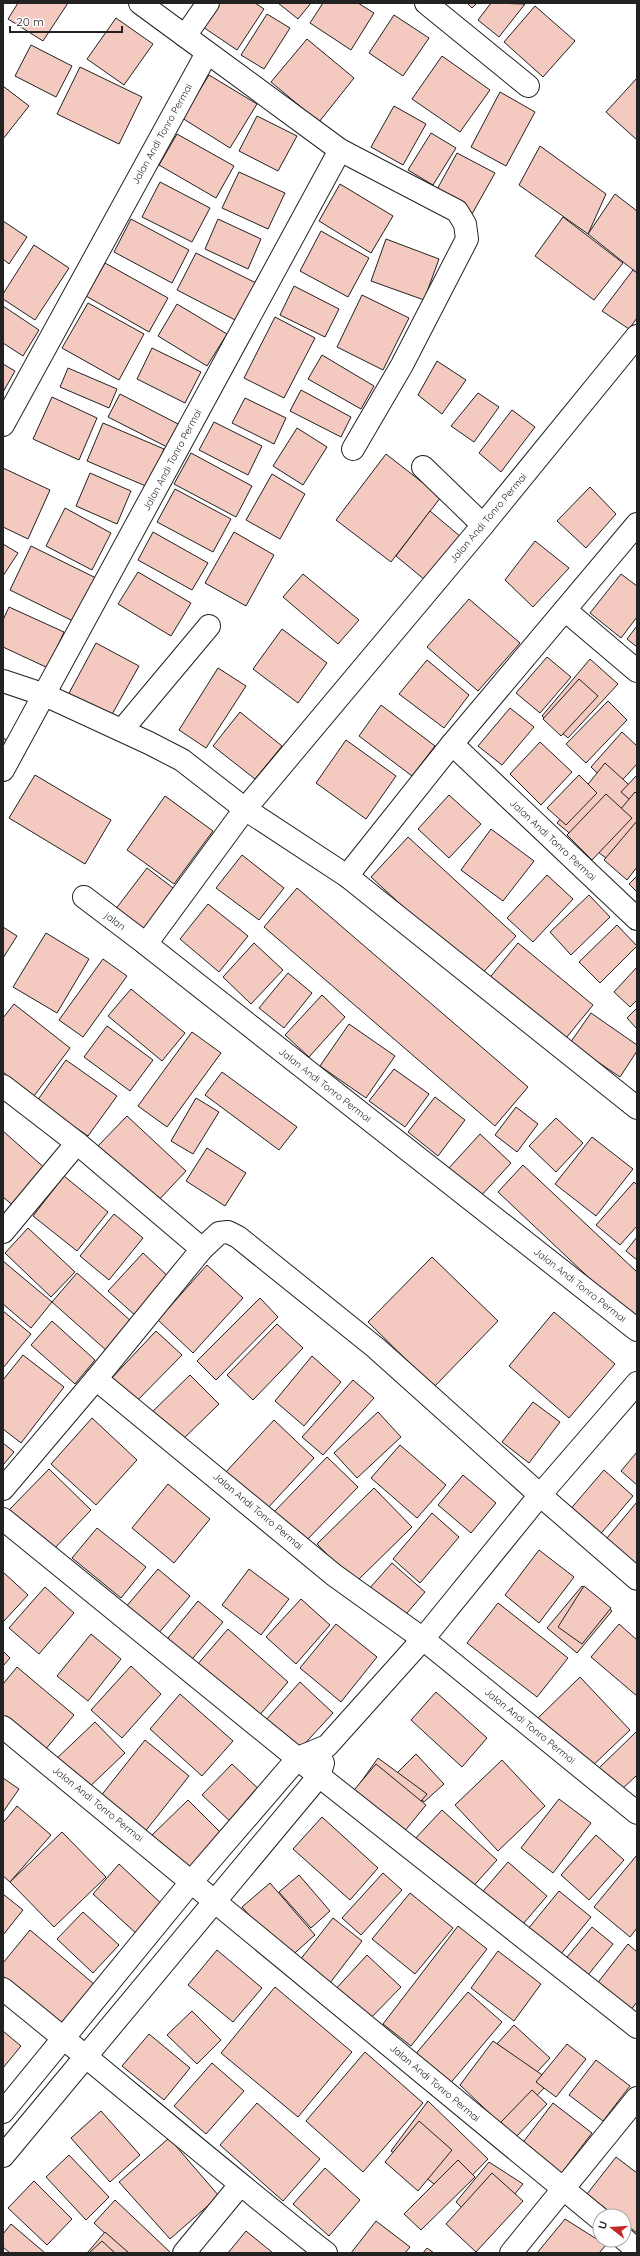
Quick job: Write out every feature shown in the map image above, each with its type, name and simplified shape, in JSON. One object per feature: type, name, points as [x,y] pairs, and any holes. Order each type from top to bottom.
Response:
[{"type":"street","points":[[140,3],[340,150],[457,211],[465,224],[467,240],[402,365],[352,449]]},
{"type":"street","points":[[185,36],[208,3]]},
{"type":"street","points":[[426,3],[528,86]]},
{"type":"street","name":"Jalan Andi Tonro Permai","points":[[3,425],[207,53]]},
{"type":"street","name":"Jalan Andi Tonro Permai","points":[[3,770],[340,150]]},
{"type":"street","name":"Jalan Andi Tonro Permai","points":[[637,336],[484,525],[244,809],[146,944],[637,1330]]},
{"type":"street","points":[[423,467],[484,525]]},
{"type":"street","points":[[347,876],[452,744],[637,524]]},
{"type":"street","points":[[565,610],[637,671]]},
{"type":"street","points":[[122,730],[209,626]]},
{"type":"street","points":[[3,681],[45,695],[122,730],[182,760],[244,809],[347,876],[637,1108]]},
{"type":"street","name":"Jalan Andi Tonro Permai","points":[[452,744],[637,919]]},
{"type":"street","name":"jalan","points":[[84,897],[146,944]]},
{"type":"street","points":[[3,1086],[77,1143],[202,1249]]},
{"type":"street","points":[[3,1232],[77,1143]]},
{"type":"street","points":[[3,1489],[96,1379],[202,1249],[219,1233],[228,1232],[238,1237],[376,1348],[540,1496],[637,1579]]},
{"type":"street","name":"Jalan Andi Tonro Permai","points":[[96,1379],[334,1575],[423,1639],[637,1813]]},
{"type":"street","points":[[3,2112],[192,1881],[298,1758],[327,1746],[423,1639],[540,1496],[637,1383]]},
{"type":"street","points":[[3,1519],[319,1776],[637,2027]]},
{"type":"street","name":"Jalan Andi Tonro Permai","points":[[3,1727],[192,1881],[592,2213]]},
{"type":"street","points":[[3,2156],[217,1902],[319,1776],[327,1746]]},
{"type":"street","points":[[3,1989],[87,2056],[240,2185],[326,2253]]},
{"type":"street","points":[[511,2253],[637,2098]]},
{"type":"street","points":[[184,2253],[240,2185]]},
{"type":"building","points":[[18,3],[68,3],[43,41],[8,19]]},
{"type":"building","points":[[218,3],[255,3],[264,9],[237,50],[203,27]]},
{"type":"building","points":[[278,3],[311,3],[298,19]]},
{"type":"building","points":[[323,3],[358,3],[374,13],[351,50],[310,23]]},
{"type":"building","points":[[467,3],[477,3],[472,8]]},
{"type":"building","points":[[491,3],[525,4],[499,37],[478,20]]},
{"type":"building","points":[[535,6],[575,41],[543,77],[504,42]]},
{"type":"building","points":[[267,14],[290,28],[264,69],[241,55]]},
{"type":"building","points":[[394,15],[429,38],[403,76],[369,53]]},
{"type":"building","points":[[116,18],[153,44],[124,85],[87,59]]},
{"type":"building","points":[[307,39],[354,78],[319,122],[271,82]]},
{"type":"building","points":[[31,45],[72,66],[56,97],[15,76]]},
{"type":"building","points":[[442,56],[490,90],[460,132],[412,99]]},
{"type":"building","points":[[80,67],[142,97],[119,144],[57,114]]},
{"type":"building","points":[[209,75],[257,104],[230,148],[182,118]]},
{"type":"building","points":[[637,78],[637,140],[606,112]]},
{"type":"building","points":[[3,86],[29,106],[3,139]]},
{"type":"building","points":[[500,92],[535,112],[506,166],[471,147]]},
{"type":"building","points":[[394,106],[426,124],[403,165],[371,147]]},
{"type":"building","points":[[257,116],[297,136],[278,171],[239,151]]},
{"type":"building","points":[[431,133],[456,148],[433,185],[408,170]]},
{"type":"building","points":[[177,134],[234,166],[216,198],[159,165]]},
{"type":"building","points":[[540,146],[606,194],[588,234],[519,185]]},
{"type":"building","points":[[457,153],[495,173],[472,214],[435,193]]},
{"type":"building","points":[[239,172],[285,193],[268,229],[222,208]]},
{"type":"building","points":[[160,182],[210,208],[192,242],[142,217]]},
{"type":"building","points":[[340,184],[393,216],[371,253],[319,221]]},
{"type":"building","points":[[615,194],[637,211],[637,273],[588,234]]},
{"type":"building","points":[[563,217],[623,263],[594,300],[535,256]]},
{"type":"building","points":[[131,219],[189,250],[172,283],[114,252]]},
{"type":"building","points":[[218,219],[261,239],[248,269],[205,249]]},
{"type":"building","points":[[3,221],[27,237],[9,264],[3,259]]},
{"type":"building","points":[[321,231],[369,258],[348,297],[300,271]]},
{"type":"building","points":[[386,239],[439,259],[424,300],[371,281]]},
{"type":"building","points":[[34,245],[69,268],[35,320],[3,299],[3,294]]},
{"type":"building","points":[[196,253],[256,283],[237,321],[177,290]]},
{"type":"building","points":[[105,263],[168,298],[149,332],[86,296]]},
{"type":"building","points":[[633,270],[637,273],[637,318],[629,329],[602,311]]},
{"type":"building","points":[[294,286],[339,309],[325,337],[280,315]]},
{"type":"building","points":[[362,295],[409,318],[383,370],[337,347]]},
{"type":"building","points":[[88,303],[144,334],[119,380],[62,348]]},
{"type":"building","points":[[177,304],[227,334],[207,366],[158,336]]},
{"type":"building","points":[[3,306],[39,330],[23,356],[3,343]]},
{"type":"building","points":[[275,317],[315,338],[284,398],[244,378]]},
{"type":"building","points":[[152,348],[201,372],[185,403],[137,379]]},
{"type":"building","points":[[322,355],[374,386],[361,409],[308,379]]},
{"type":"building","points":[[437,361],[466,380],[442,414],[418,395]]},
{"type":"building","points":[[3,364],[15,371],[3,392]]},
{"type":"building","points":[[68,368],[117,389],[109,408],[60,387]]},
{"type":"building","points":[[301,390],[351,417],[341,437],[290,411]]},
{"type":"building","points":[[478,393],[499,407],[474,442],[451,426]]},
{"type":"building","points":[[120,394],[182,426],[171,449],[108,417]]},
{"type":"building","points":[[52,397],[97,418],[79,460],[33,439]]},
{"type":"building","points":[[245,398],[286,418],[274,444],[232,423]]},
{"type":"building","points":[[512,410],[535,427],[501,472],[479,453]]},
{"type":"building","points":[[214,422],[262,446],[248,475],[199,450]]},
{"type":"building","points":[[103,423],[164,449],[148,487],[87,461]]},
{"type":"building","points":[[297,428],[327,447],[303,485],[273,466]]},
{"type":"building","points":[[191,453],[252,486],[236,517],[174,484]]},
{"type":"building","points":[[386,454],[441,497],[391,562],[336,520]]},
{"type":"building","points":[[3,468],[50,490],[28,539],[3,527]]},
{"type":"building","points":[[90,473],[131,491],[117,524],[76,506]]},
{"type":"building","points":[[272,474],[305,494],[280,539],[246,520]]},
{"type":"building","points":[[590,487],[616,514],[586,548],[557,521]]},
{"type":"building","points":[[175,489],[231,519],[213,552],[157,522]]},
{"type":"building","points":[[65,508],[111,533],[92,570],[46,546]]},
{"type":"building","points":[[430,511],[461,537],[425,580],[396,556]]},
{"type":"building","points":[[153,532],[208,563],[192,590],[138,560]]},
{"type":"building","points":[[234,532],[274,555],[246,606],[205,583]]},
{"type":"building","points":[[535,541],[569,568],[533,607],[505,580]]},
{"type":"building","points":[[3,544],[18,553],[3,576]]},
{"type":"building","points":[[31,546],[98,579],[77,623],[10,590]]},
{"type":"building","points":[[138,572],[191,603],[171,636],[118,604]]},
{"type":"building","points":[[303,574],[359,620],[338,644],[283,597]]},
{"type":"building","points":[[621,574],[637,586],[637,617],[621,638],[590,613]]},
{"type":"building","points":[[469,599],[520,643],[478,691],[427,647]]},
{"type":"building","points":[[9,607],[64,632],[48,668],[3,647],[3,620]]},
{"type":"building","points":[[637,626],[637,647],[627,639]]},
{"type":"building","points":[[282,629],[327,663],[298,703],[253,669]]},
{"type":"building","points":[[96,643],[139,666],[110,718],[68,695]]},
{"type":"building","points":[[547,657],[571,677],[540,713],[516,693]]},
{"type":"building","points":[[590,659],[618,684],[568,738],[542,716]]},
{"type":"building","points":[[427,660],[469,695],[444,728],[399,694]]},
{"type":"building","points":[[218,668],[246,686],[206,748],[179,730]]},
{"type":"building","points":[[579,679],[598,696],[561,736],[543,719]]},
{"type":"building","points":[[608,701],[627,720],[586,763],[566,744]]},
{"type":"building","points":[[381,705],[435,746],[412,776],[359,736]]},
{"type":"building","points":[[510,708],[534,727],[502,765],[478,746]]},
{"type":"building","points":[[240,712],[282,746],[255,779],[213,746]]},
{"type":"building","points":[[622,732],[637,746],[637,764],[614,789],[591,767]]},
{"type":"building","points":[[3,738],[9,741],[3,752]]},
{"type":"building","points":[[346,740],[396,776],[366,819],[316,783]]},
{"type":"building","points":[[540,742],[572,772],[541,805],[510,774]]},
{"type":"building","points":[[605,763],[637,792],[637,797],[589,849],[557,823]]},
{"type":"building","points":[[35,775],[111,820],[85,864],[9,818]]},
{"type":"building","points":[[579,775],[597,793],[566,825],[547,808]]},
{"type":"building","points":[[637,775],[637,806],[621,792]]},
{"type":"building","points":[[635,792],[637,794],[637,852],[623,871],[590,846]]},
{"type":"building","points":[[606,794],[632,818],[592,860],[567,835]]},
{"type":"building","points":[[449,795],[481,824],[449,858],[418,829]]},
{"type":"building","points":[[165,796],[213,831],[174,884],[127,850]]},
{"type":"building","points":[[637,821],[637,867],[627,880],[604,860]]},
{"type":"building","points":[[491,829],[534,861],[503,901],[461,870]]},
{"type":"building","points":[[408,837],[516,936],[479,977],[371,877]]},
{"type":"building","points":[[242,855],[284,888],[259,920],[216,888]]},
{"type":"building","points":[[147,868],[177,891],[145,933],[115,910]]},
{"type":"building","points":[[547,875],[573,899],[533,942],[507,918]]},
{"type":"building","points":[[637,876],[637,892],[629,884]]},
{"type":"building","points":[[297,888],[528,1087],[495,1126],[264,927]]},
{"type":"building","points":[[589,895],[610,917],[571,955],[550,932]]},
{"type":"building","points":[[208,904],[248,936],[219,972],[180,939]]},
{"type":"building","points":[[617,925],[637,946],[600,983],[579,962]]},
{"type":"building","points":[[3,927],[17,936],[3,958]]},
{"type":"building","points":[[46,933],[89,959],[57,1013],[13,987]]},
{"type":"building","points":[[254,943],[283,970],[251,1004],[223,977]]},
{"type":"building","points":[[518,943],[593,1005],[562,1043],[487,981]]},
{"type":"building","points":[[103,959],[127,976],[83,1037],[59,1020]]},
{"type":"building","points":[[637,967],[637,1000],[630,1007],[614,992]]},
{"type":"building","points":[[288,973],[312,993],[284,1028],[259,1008]]},
{"type":"building","points":[[131,989],[185,1033],[162,1061],[108,1016]]},
{"type":"building","points":[[322,995],[345,1017],[309,1057],[285,1035]]},
{"type":"building","points":[[14,1004],[70,1048],[34,1096],[3,1072],[3,1018]]},
{"type":"building","points":[[637,1008],[637,1029],[627,1018]]},
{"type":"building","points":[[591,1013],[637,1045],[637,1051],[620,1077],[570,1043]]},
{"type":"building","points":[[349,1024],[395,1056],[366,1098],[320,1066]]},
{"type":"building","points":[[107,1026],[153,1060],[130,1091],[84,1057]]},
{"type":"building","points":[[192,1032],[221,1053],[167,1127],[138,1106]]},
{"type":"building","points":[[66,1060],[117,1096],[88,1136],[37,1101]]},
{"type":"building","points":[[394,1069],[429,1094],[405,1127],[369,1101]]},
{"type":"building","points":[[222,1072],[297,1127],[279,1150],[205,1095]]},
{"type":"building","points":[[435,1097],[465,1120],[438,1156],[408,1132]]},
{"type":"building","points":[[196,1098],[219,1112],[193,1154],[171,1141]]},
{"type":"building","points":[[516,1107],[538,1124],[517,1152],[495,1135]]},
{"type":"building","points":[[127,1116],[186,1171],[156,1203],[97,1147]]},
{"type":"building","points":[[556,1118],[583,1143],[556,1172],[529,1146]]},
{"type":"building","points":[[3,1131],[48,1171],[16,1208],[3,1197]]},
{"type":"building","points":[[480,1134],[511,1163],[479,1198],[448,1169]]},
{"type":"building","points":[[592,1137],[633,1169],[596,1216],[555,1184]]},
{"type":"building","points":[[207,1148],[246,1173],[225,1206],[186,1181]]},
{"type":"building","points":[[523,1165],[637,1272],[637,1323],[498,1192]]},
{"type":"building","points":[[64,1176],[108,1212],[77,1251],[33,1216]]},
{"type":"building","points":[[634,1182],[637,1185],[637,1226],[620,1245],[596,1225]]},
{"type":"building","points":[[114,1214],[143,1238],[109,1280],[80,1256]]},
{"type":"building","points":[[28,1228],[75,1272],[51,1297],[5,1253]]},
{"type":"building","points":[[637,1237],[637,1260],[626,1251]]},
{"type":"building","points":[[143,1253],[171,1279],[137,1317],[108,1291]]},
{"type":"building","points":[[432,1257],[498,1321],[434,1387],[368,1322]]},
{"type":"building","points":[[3,1261],[52,1302],[31,1328],[3,1304]]},
{"type":"building","points":[[207,1265],[243,1298],[193,1353],[158,1320]]},
{"type":"building","points":[[77,1273],[132,1322],[107,1351],[52,1302]]},
{"type":"building","points":[[260,1298],[278,1317],[216,1380],[197,1361]]},
{"type":"building","points":[[3,1311],[31,1334],[3,1368]]},
{"type":"building","points":[[554,1312],[615,1364],[569,1418],[509,1366]]},
{"type":"building","points":[[52,1321],[95,1360],[75,1384],[31,1345]]},
{"type":"building","points":[[277,1324],[303,1348],[253,1400],[227,1375]]},
{"type":"building","points":[[156,1331],[182,1355],[133,1405],[109,1381]]},
{"type":"building","points":[[23,1355],[64,1387],[21,1443],[3,1429],[3,1380]]},
{"type":"building","points":[[312,1356],[341,1382],[304,1426],[275,1401]]},
{"type":"building","points":[[190,1375],[219,1404],[179,1443],[150,1414]]},
{"type":"building","points":[[353,1380],[374,1398],[323,1455],[302,1437]]},
{"type":"building","points":[[533,1402],[560,1422],[529,1463],[502,1442]]},
{"type":"building","points":[[378,1412],[401,1437],[357,1478],[334,1453]]},
{"type":"building","points":[[92,1418],[137,1460],[96,1505],[51,1464]]},
{"type":"building","points":[[274,1420],[314,1458],[265,1511],[225,1473]]},
{"type":"building","points":[[3,1443],[14,1452],[3,1465]]},
{"type":"building","points":[[400,1445],[446,1485],[417,1518],[371,1478]]},
{"type":"building","points":[[637,1452],[637,1485],[621,1471]]},
{"type":"building","points":[[327,1457],[358,1487],[304,1543],[273,1513]]},
{"type":"building","points":[[49,1469],[91,1510],[52,1551],[9,1510]]},
{"type":"building","points":[[604,1470],[633,1496],[597,1538],[568,1512]]},
{"type":"building","points":[[463,1475],[496,1503],[471,1533],[438,1505]]},
{"type":"building","points":[[168,1484],[210,1519],[174,1563],[132,1528]]},
{"type":"building","points":[[374,1488],[412,1527],[355,1583],[317,1544]]},
{"type":"building","points":[[637,1502],[637,1573],[602,1544]]},
{"type":"building","points":[[432,1513],[459,1537],[420,1583],[393,1559]]},
{"type":"building","points":[[97,1528],[146,1567],[121,1598],[72,1558]]},
{"type":"building","points":[[539,1550],[574,1577],[539,1623],[505,1595]]},
{"type":"building","points":[[392,1563],[425,1592],[402,1619],[368,1590]]},
{"type":"building","points":[[158,1569],[190,1596],[157,1635],[125,1608]]},
{"type":"building","points":[[249,1569],[289,1599],[261,1635],[222,1605]]},
{"type":"building","points":[[3,1572],[28,1595],[3,1622]]},
{"type":"building","points":[[582,1586],[612,1611],[577,1653],[547,1628]]},
{"type":"building","points":[[584,1586],[611,1608],[582,1644],[558,1627]]},
{"type":"building","points":[[45,1587],[74,1613],[39,1654],[9,1628]]},
{"type":"building","points":[[301,1599],[330,1625],[296,1664],[266,1637]]},
{"type":"building","points":[[198,1601],[223,1622],[188,1664],[164,1643]]},
{"type":"building","points":[[498,1603],[568,1658],[537,1697],[467,1643]]},
{"type":"building","points":[[336,1624],[377,1657],[341,1702],[300,1668]]},
{"type":"building","points":[[619,1624],[637,1640],[637,1696],[591,1657]]},
{"type":"building","points":[[228,1629],[288,1682],[257,1718],[197,1665]]},
{"type":"building","points":[[91,1634],[121,1659],[88,1701],[57,1676]]},
{"type":"building","points":[[3,1651],[10,1658],[3,1666]]},
{"type":"building","points":[[131,1666],[161,1694],[122,1738],[91,1710]]},
{"type":"building","points":[[17,1667],[74,1715],[40,1756],[3,1725],[3,1684]]},
{"type":"building","points":[[580,1677],[630,1730],[587,1771],[538,1718]]},
{"type":"building","points":[[300,1682],[333,1713],[298,1751],[265,1721]]},
{"type":"building","points":[[436,1692],[487,1738],[462,1767],[411,1720]]},
{"type":"building","points":[[180,1694],[233,1741],[202,1776],[150,1729]]},
{"type":"building","points":[[95,1722],[125,1753],[84,1792],[54,1761]]},
{"type":"building","points":[[637,1731],[637,1775],[620,1791],[598,1769]]},
{"type":"building","points":[[145,1740],[189,1776],[144,1833],[100,1797]]},
{"type":"building","points":[[416,1754],[444,1784],[424,1802],[397,1773]]},
{"type":"building","points":[[378,1758],[427,1794],[393,1835],[353,1793]]},
{"type":"building","points":[[502,1760],[545,1806],[498,1851],[455,1805]]},
{"type":"building","points":[[232,1764],[263,1793],[233,1824],[202,1795]]},
{"type":"building","points":[[376,1764],[426,1805],[399,1838],[349,1796]]},
{"type":"building","points":[[3,1778],[19,1789],[3,1812]]},
{"type":"building","points":[[559,1799],[591,1823],[553,1873],[521,1848]]},
{"type":"building","points":[[188,1800],[222,1834],[185,1871],[151,1836]]},
{"type":"building","points":[[17,1806],[51,1835],[10,1882],[3,1876],[3,1823]]},
{"type":"building","points":[[442,1810],[497,1860],[468,1892],[413,1841]]},
{"type":"building","points":[[322,1817],[378,1868],[350,1900],[293,1849]]},
{"type":"building","points":[[62,1832],[106,1877],[54,1927],[10,1882]]},
{"type":"building","points":[[596,1835],[624,1860],[589,1900],[561,1875]]},
{"type":"building","points":[[637,1855],[637,1928],[630,1937],[594,1907]]},
{"type":"building","points":[[508,1862],[547,1896],[517,1931],[478,1897]]},
{"type":"building","points":[[119,1864],[164,1906],[138,1935],[93,1894]]},
{"type":"building","points":[[383,1873],[402,1890],[361,1935],[342,1918]]},
{"type":"building","points":[[299,1875],[330,1911],[311,1928],[279,1892]]},
{"type":"building","points":[[270,1883],[315,1935],[288,1959],[242,1907]]},
{"type":"building","points":[[559,1891],[591,1917],[560,1955],[528,1929]]},
{"type":"building","points":[[410,1893],[453,1928],[415,1974],[372,1939]]},
{"type":"building","points":[[3,1894],[23,1910],[3,1935]]},
{"type":"building","points":[[83,1912],[119,1945],[93,1973],[57,1939]]},
{"type":"building","points":[[333,1918],[362,1941],[330,1983],[300,1960]]},
{"type":"building","points":[[458,1926],[487,1949],[411,2046],[383,2024]]},
{"type":"building","points":[[592,1927],[613,1944],[584,1980],[563,1962]]},
{"type":"building","points":[[30,1930],[101,1990],[66,2031],[3,1976],[3,1963]]},
{"type":"building","points":[[628,1944],[637,1952],[637,2002],[630,2011],[596,1985]]},
{"type":"building","points":[[217,1950],[262,1988],[233,2022],[188,1985]]},
{"type":"building","points":[[498,1951],[541,1984],[514,2021],[471,1988]]},
{"type":"building","points":[[367,1955],[401,1987],[366,2023],[333,1992]]},
{"type":"building","points":[[275,1987],[352,2052],[298,2117],[221,2053]]},
{"type":"building","points":[[468,1992],[502,2022],[448,2086],[414,2056]]},
{"type":"building","points":[[192,2011],[221,2040],[197,2064],[167,2035]]},
{"type":"building","points":[[514,2025],[550,2058],[496,2117],[461,2084]]},
{"type":"building","points":[[3,2031],[21,2046],[3,2068]]},
{"type":"building","points":[[149,2034],[190,2068],[164,2100],[122,2066]]},
{"type":"building","points":[[493,2041],[551,2081],[505,2128],[460,2085]]},
{"type":"building","points":[[567,2044],[586,2059],[556,2097],[536,2082]]},
{"type":"building","points":[[365,2052],[423,2103],[363,2172],[306,2121]]},
{"type":"building","points":[[596,2060],[630,2086],[603,2121],[569,2095]]},
{"type":"building","points":[[212,2063],[244,2091],[206,2134],[174,2106]]},
{"type":"building","points":[[532,2090],[547,2104],[516,2137],[501,2122]]},
{"type":"building","points":[[428,2101],[488,2159],[451,2197],[391,2151]]},
{"type":"building","points":[[257,2103],[320,2159],[283,2201],[220,2145]]},
{"type":"building","points":[[553,2103],[592,2133],[560,2175],[521,2145]]},
{"type":"building","points":[[101,2111],[140,2155],[110,2182],[71,2138]]},
{"type":"building","points":[[419,2121],[452,2150],[418,2191],[385,2162]]},
{"type":"building","points":[[169,2138],[219,2196],[170,2239],[119,2182]]},
{"type":"building","points":[[69,2155],[109,2197],[86,2220],[46,2177]]},
{"type":"building","points":[[616,2157],[637,2173],[637,2233],[632,2229],[632,2208],[605,2208],[587,2194]]},
{"type":"building","points":[[458,2160],[475,2177],[421,2230],[404,2214]]},
{"type":"building","points":[[489,2162],[523,2184],[485,2230],[456,2202]]},
{"type":"building","points":[[325,2168],[360,2200],[329,2236],[293,2204]]},
{"type":"building","points":[[492,2173],[523,2201],[476,2252],[446,2224]]},
{"type":"building","points":[[34,2181],[72,2219],[47,2245],[8,2208]]},
{"type":"building","points":[[115,2200],[171,2253],[126,2253],[94,2223]]},
{"type":"building","points":[[565,2219],[592,2236],[592,2248],[603,2248],[599,2253],[537,2253]]},
{"type":"building","points":[[376,2221],[410,2247],[405,2253],[351,2253]]},
{"type":"building","points":[[11,2224],[45,2253],[10,2253],[3,2247],[3,2234]]},
{"type":"building","points":[[246,2231],[273,2253],[228,2253]]},
{"type":"building","points":[[105,2232],[129,2253],[87,2253]]},
{"type":"building","points":[[102,2241],[115,2253],[89,2253]]},
{"type":"building","points":[[427,2248],[434,2253],[423,2253]]}]
